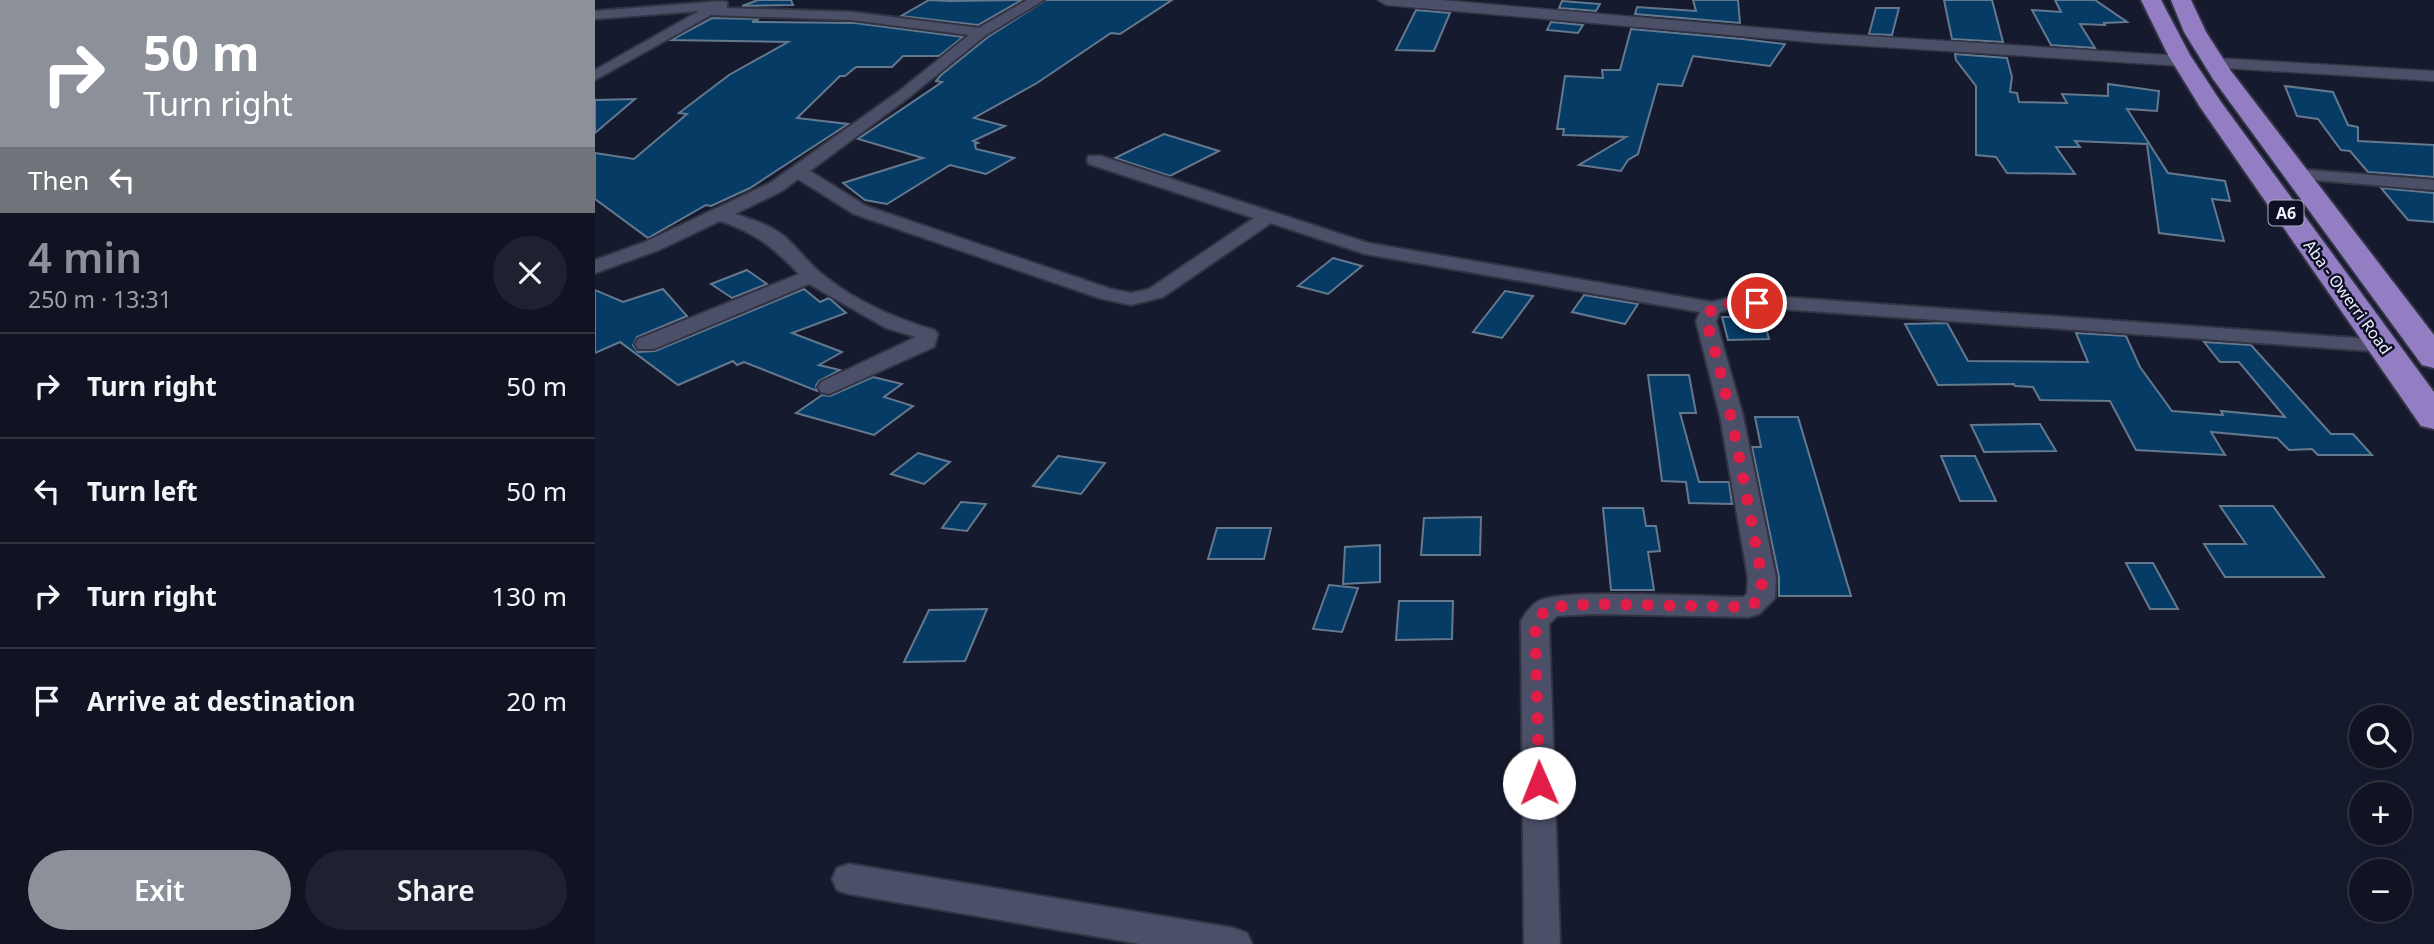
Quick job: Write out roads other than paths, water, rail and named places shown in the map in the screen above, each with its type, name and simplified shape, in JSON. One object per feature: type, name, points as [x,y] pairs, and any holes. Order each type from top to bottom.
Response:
[{"type":"highway","name":"Aba - Owerri Road","points":[[2151,0],[2182,61],[2293,222],[2385,346],[2434,418]]},
{"type":"highway","name":"Aba - Owerri Road","points":[[2181,0],[2214,63],[2434,358]]},
{"type":"highway","points":[[2293,222],[2334,225]]},
{"type":"street","points":[[595,76],[712,8],[743,0]]},
{"type":"street","points":[[595,267],[652,246],[776,187],[903,95],[981,32],[1037,0]]},
{"type":"street","points":[[1386,0],[1861,41],[2182,61]]},
{"type":"street","points":[[595,15],[712,8],[852,16],[981,32]]},
{"type":"street","points":[[2214,63],[2434,76]]},
{"type":"street","points":[[1095,160],[1266,218],[1377,251],[1712,308],[1732,303],[1781,303],[2385,346]]},
{"type":"street","points":[[798,171],[860,210],[1106,294],[1131,299],[1156,293],[1266,218]]},
{"type":"street","points":[[2296,174],[2434,185]]},
{"type":"street","points":[[721,215],[748,224],[776,239],[819,282],[893,324],[927,334],[926,342],[829,387]]},
{"type":"street","points":[[646,344],[813,275]]},
{"type":"street","points":[[1542,944],[1535,621],[1549,607],[1594,604],[1749,607],[1761,598],[1762,578],[1732,421],[1721,367],[1706,321],[1712,308]]},
{"type":"street","points":[[849,879],[1197,941],[1234,944]]}]
